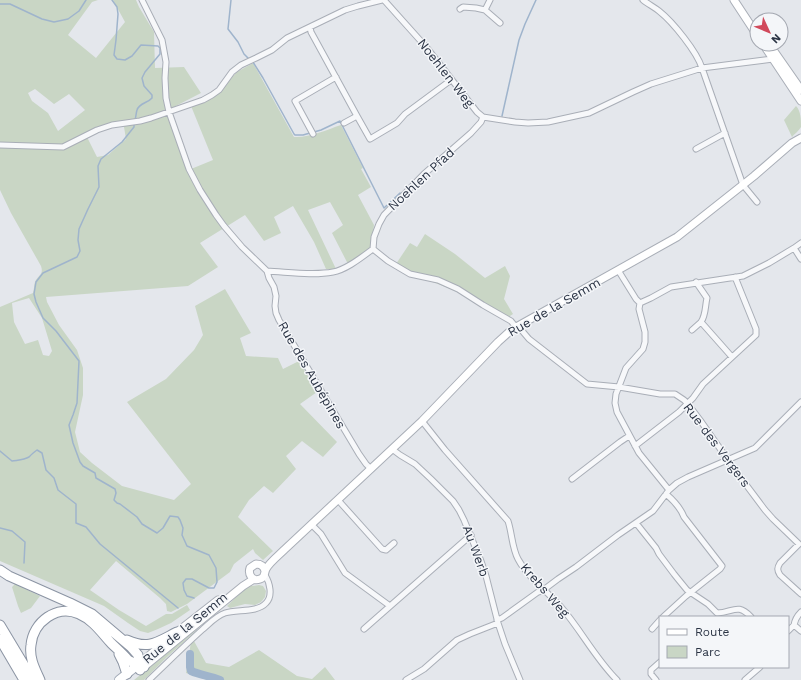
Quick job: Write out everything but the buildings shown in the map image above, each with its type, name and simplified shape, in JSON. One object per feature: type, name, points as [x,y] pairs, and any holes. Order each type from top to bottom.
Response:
[{"type":"highway","points":[[0,570],[8,576],[92,614],[131,647],[138,655],[141,667]]},
{"type":"highway","points":[[40,680],[32,661],[30,646],[32,636],[37,626],[44,619],[52,614],[61,612],[69,611],[78,613],[89,619],[128,660],[141,667]]},
{"type":"highway","points":[[0,625],[33,680]]},
{"type":"highway","points":[[122,638],[144,645],[152,644],[177,632]]},
{"type":"highway","points":[[0,639],[24,680]]},
{"type":"highway","points":[[111,643],[123,662],[127,677]]},
{"type":"main road","points":[[734,0],[749,23]]},
{"type":"main road","points":[[739,0],[749,14]]},
{"type":"main road","points":[[768,52],[801,101]]},
{"type":"main road","points":[[775,52],[801,89]]},
{"type":"main road","name":"Rue de la Semm","points":[[264,570],[269,561],[284,550],[422,421],[509,332],[677,237],[798,140],[801,132]]},
{"type":"main road","points":[[256,564],[264,570],[262,579],[253,578],[249,570],[251,566],[256,564]]},
{"type":"main road","name":"Rue de la Semm","points":[[141,667],[177,632],[240,584],[253,578]]},
{"type":"main road","name":"Rue de la Semm","points":[[119,680],[127,677],[141,667],[253,578]]},
{"type":"street","name":"Rue des Aubépines","points":[[142,0],[162,40],[166,62],[166,98],[169,112],[189,169],[216,216],[242,247],[267,271],[274,287],[276,296],[275,306],[279,320],[359,454],[371,469]]},
{"type":"street","points":[[0,145],[63,148],[97,130],[112,125],[137,121],[169,112],[203,100],[219,90],[232,72],[241,65],[272,50],[288,38],[345,10],[383,0]]},
{"type":"street","name":"Noehlen Weg","points":[[383,0],[427,48],[451,80],[483,118],[528,123],[548,122],[589,113],[651,84],[702,68],[773,59]]},
{"type":"street","points":[[485,10],[490,0]]},
{"type":"street","points":[[643,0],[659,11],[671,23],[698,57],[743,185],[757,202]]},
{"type":"street","points":[[460,9],[463,7],[485,10],[500,23]]},
{"type":"street","points":[[310,27],[311,32],[370,139],[397,123],[405,114],[451,80]]},
{"type":"street","points":[[313,134],[295,101],[336,78]]},
{"type":"street","points":[[344,123],[357,116]]},
{"type":"street","name":"Noehlen Pfad","points":[[374,249],[374,237],[384,215],[424,174],[471,133],[483,118]]},
{"type":"street","points":[[696,149],[725,133]]},
{"type":"street","points":[[640,303],[671,287],[743,276],[801,243]]},
{"type":"street","points":[[794,248],[801,259]]},
{"type":"street","points":[[267,271],[312,273],[333,272],[343,268],[374,249]]},
{"type":"street","name":"Rue des Vergers","points":[[374,249],[388,261],[410,274],[438,280],[458,289],[482,305],[511,321],[529,339],[587,384],[619,387],[660,394],[675,394],[688,404],[769,515],[800,543],[780,563],[778,571],[780,575],[801,594]]},
{"type":"street","points":[[618,270],[640,303]]},
{"type":"street","points":[[635,446],[688,404],[703,385],[756,335],[756,330],[735,277]]},
{"type":"street","points":[[692,330],[703,318],[707,298],[696,282]]},
{"type":"street","points":[[640,303],[639,310],[645,332],[645,342],[643,349],[624,372],[616,394],[615,403],[629,436],[639,453],[683,513],[684,517],[722,566],[690,592],[664,616]]},
{"type":"street","points":[[700,322],[732,357]]},
{"type":"street","points":[[406,680],[424,669],[457,640],[498,622],[538,592],[542,591],[576,567],[653,511],[677,483],[759,444],[801,402]]},
{"type":"street","name":"Krebs Weg","points":[[422,421],[445,450],[508,521],[518,559],[535,581],[545,589],[570,618],[606,668],[617,680]]},
{"type":"street","points":[[572,479],[629,436]]},
{"type":"street","name":"Au Werb","points":[[392,449],[415,464],[431,479],[453,501],[464,520],[486,576],[505,644],[520,680]]},
{"type":"street","points":[[338,500],[382,549],[386,550],[394,543]]},
{"type":"street","points":[[636,523],[674,574],[690,592],[708,604],[716,615],[738,609],[750,616]]},
{"type":"street","points":[[311,524],[321,534],[345,573],[390,606]]},
{"type":"street","points":[[364,629],[471,535]]},
{"type":"street","points":[[149,680],[182,648],[224,613],[258,608],[266,603],[270,590],[264,570]]},
{"type":"street","points":[[253,578],[268,585]]},
{"type":"street","points":[[789,630],[794,626],[794,621],[801,612]]},
{"type":"street","points":[[652,629],[659,621]]},
{"type":"street","points":[[794,626],[801,631]]},
{"type":"street","points":[[656,680],[651,674],[652,670],[659,663]]},
{"type":"street","points":[[745,680],[759,668]]},
{"type":"green space","points":[[0,0],[98,0],[92,2],[68,35],[96,58],[125,22],[113,0],[136,0],[154,32],[155,68],[184,67],[201,93],[170,109],[191,169],[213,160],[191,106],[214,97],[237,72],[253,63],[294,137],[312,135],[341,125],[371,187],[358,195],[374,225],[371,250],[349,266],[332,233],[343,225],[330,202],[308,210],[336,269],[326,269],[314,242],[293,206],[274,217],[281,233],[264,241],[245,215],[200,243],[218,267],[188,286],[46,297],[59,325],[77,350],[83,368],[83,395],[75,432],[80,452],[122,486],[174,500],[191,484],[127,402],[166,379],[194,350],[203,335],[195,306],[225,289],[251,333],[240,338],[246,356],[278,358],[283,369],[299,361],[317,392],[300,404],[337,442],[323,457],[302,441],[286,456],[296,469],[273,493],[264,486],[249,500],[238,517],[273,551],[263,560],[255,553],[253,549],[234,564],[230,572],[187,604],[171,612],[167,611],[166,604],[160,598],[116,561],[90,590],[119,610],[146,626],[166,614],[172,614],[187,605],[190,610],[171,623],[148,633],[140,631],[104,606],[0,561],[0,307],[33,293],[35,282],[42,269],[0,190]],"holes":[[[35,89],[54,104],[69,94],[85,110],[58,131],[48,113],[32,101],[28,93]],[[123,121],[126,139],[108,155],[97,157],[87,137],[98,127]],[[29,298],[42,318],[52,351],[49,356],[43,355],[38,340],[25,344],[14,322],[12,303]]]},
{"type":"green space","points":[[796,106],[800,113],[801,127],[792,137],[784,120]]},
{"type":"green space","points":[[425,234],[455,254],[485,278],[505,266],[510,276],[504,299],[513,314],[504,320],[467,296],[403,272],[394,267],[410,243],[417,247]]},
{"type":"green space","points":[[15,584],[40,596],[31,608],[21,613],[12,587]]},
{"type":"green space","points":[[259,585],[263,586],[266,591],[265,597],[261,602],[255,605],[245,604],[230,608],[227,606],[244,589]]},
{"type":"green space","points":[[197,629],[144,680],[134,680]]},
{"type":"green space","points":[[194,641],[206,663],[229,667],[259,650],[297,676],[312,679],[325,667],[335,680],[207,680],[186,673],[191,642]]},
{"type":"waterway","points":[[0,4],[10,4],[42,19],[54,22],[68,19],[79,11],[86,0]]},
{"type":"waterway","points":[[112,0],[117,7],[118,14],[114,55],[117,59],[125,60],[132,56],[141,45],[158,46],[160,48],[160,54],[142,78],[144,86],[152,95],[152,98],[138,108],[135,120]]},
{"type":"waterway","points":[[231,0],[228,29],[238,42],[244,54],[250,60]]},
{"type":"waterway","points":[[502,116],[519,40],[536,0]]},
{"type":"waterway","points":[[253,62],[294,134],[303,135],[310,133]]},
{"type":"waterway","points":[[314,132],[340,121],[384,208],[400,193],[403,195]]},
{"type":"waterway","points":[[134,124],[134,127],[122,142],[101,159],[98,166],[99,187],[79,229],[78,240],[80,251],[77,257],[43,273],[36,282],[34,294],[43,318],[56,331],[79,361],[77,403],[69,425],[73,443],[80,462],[83,466],[95,473],[96,478],[115,489],[116,493],[114,500],[117,503],[137,517],[142,524],[157,533],[163,528],[170,516],[178,517],[183,528],[182,535],[187,546],[209,555],[216,568],[217,582],[214,588],[209,588],[192,579],[186,579],[183,583],[187,596],[194,598]]},
{"type":"waterway","points":[[0,451],[12,461],[27,458],[37,450],[42,453],[46,470],[54,478],[58,490],[76,504],[76,523],[86,527],[100,544],[178,608]]},
{"type":"waterway","points":[[0,528],[12,531],[25,542],[24,563]]},
{"type":"waterway","points":[[190,654],[191,671],[220,680]]}]
